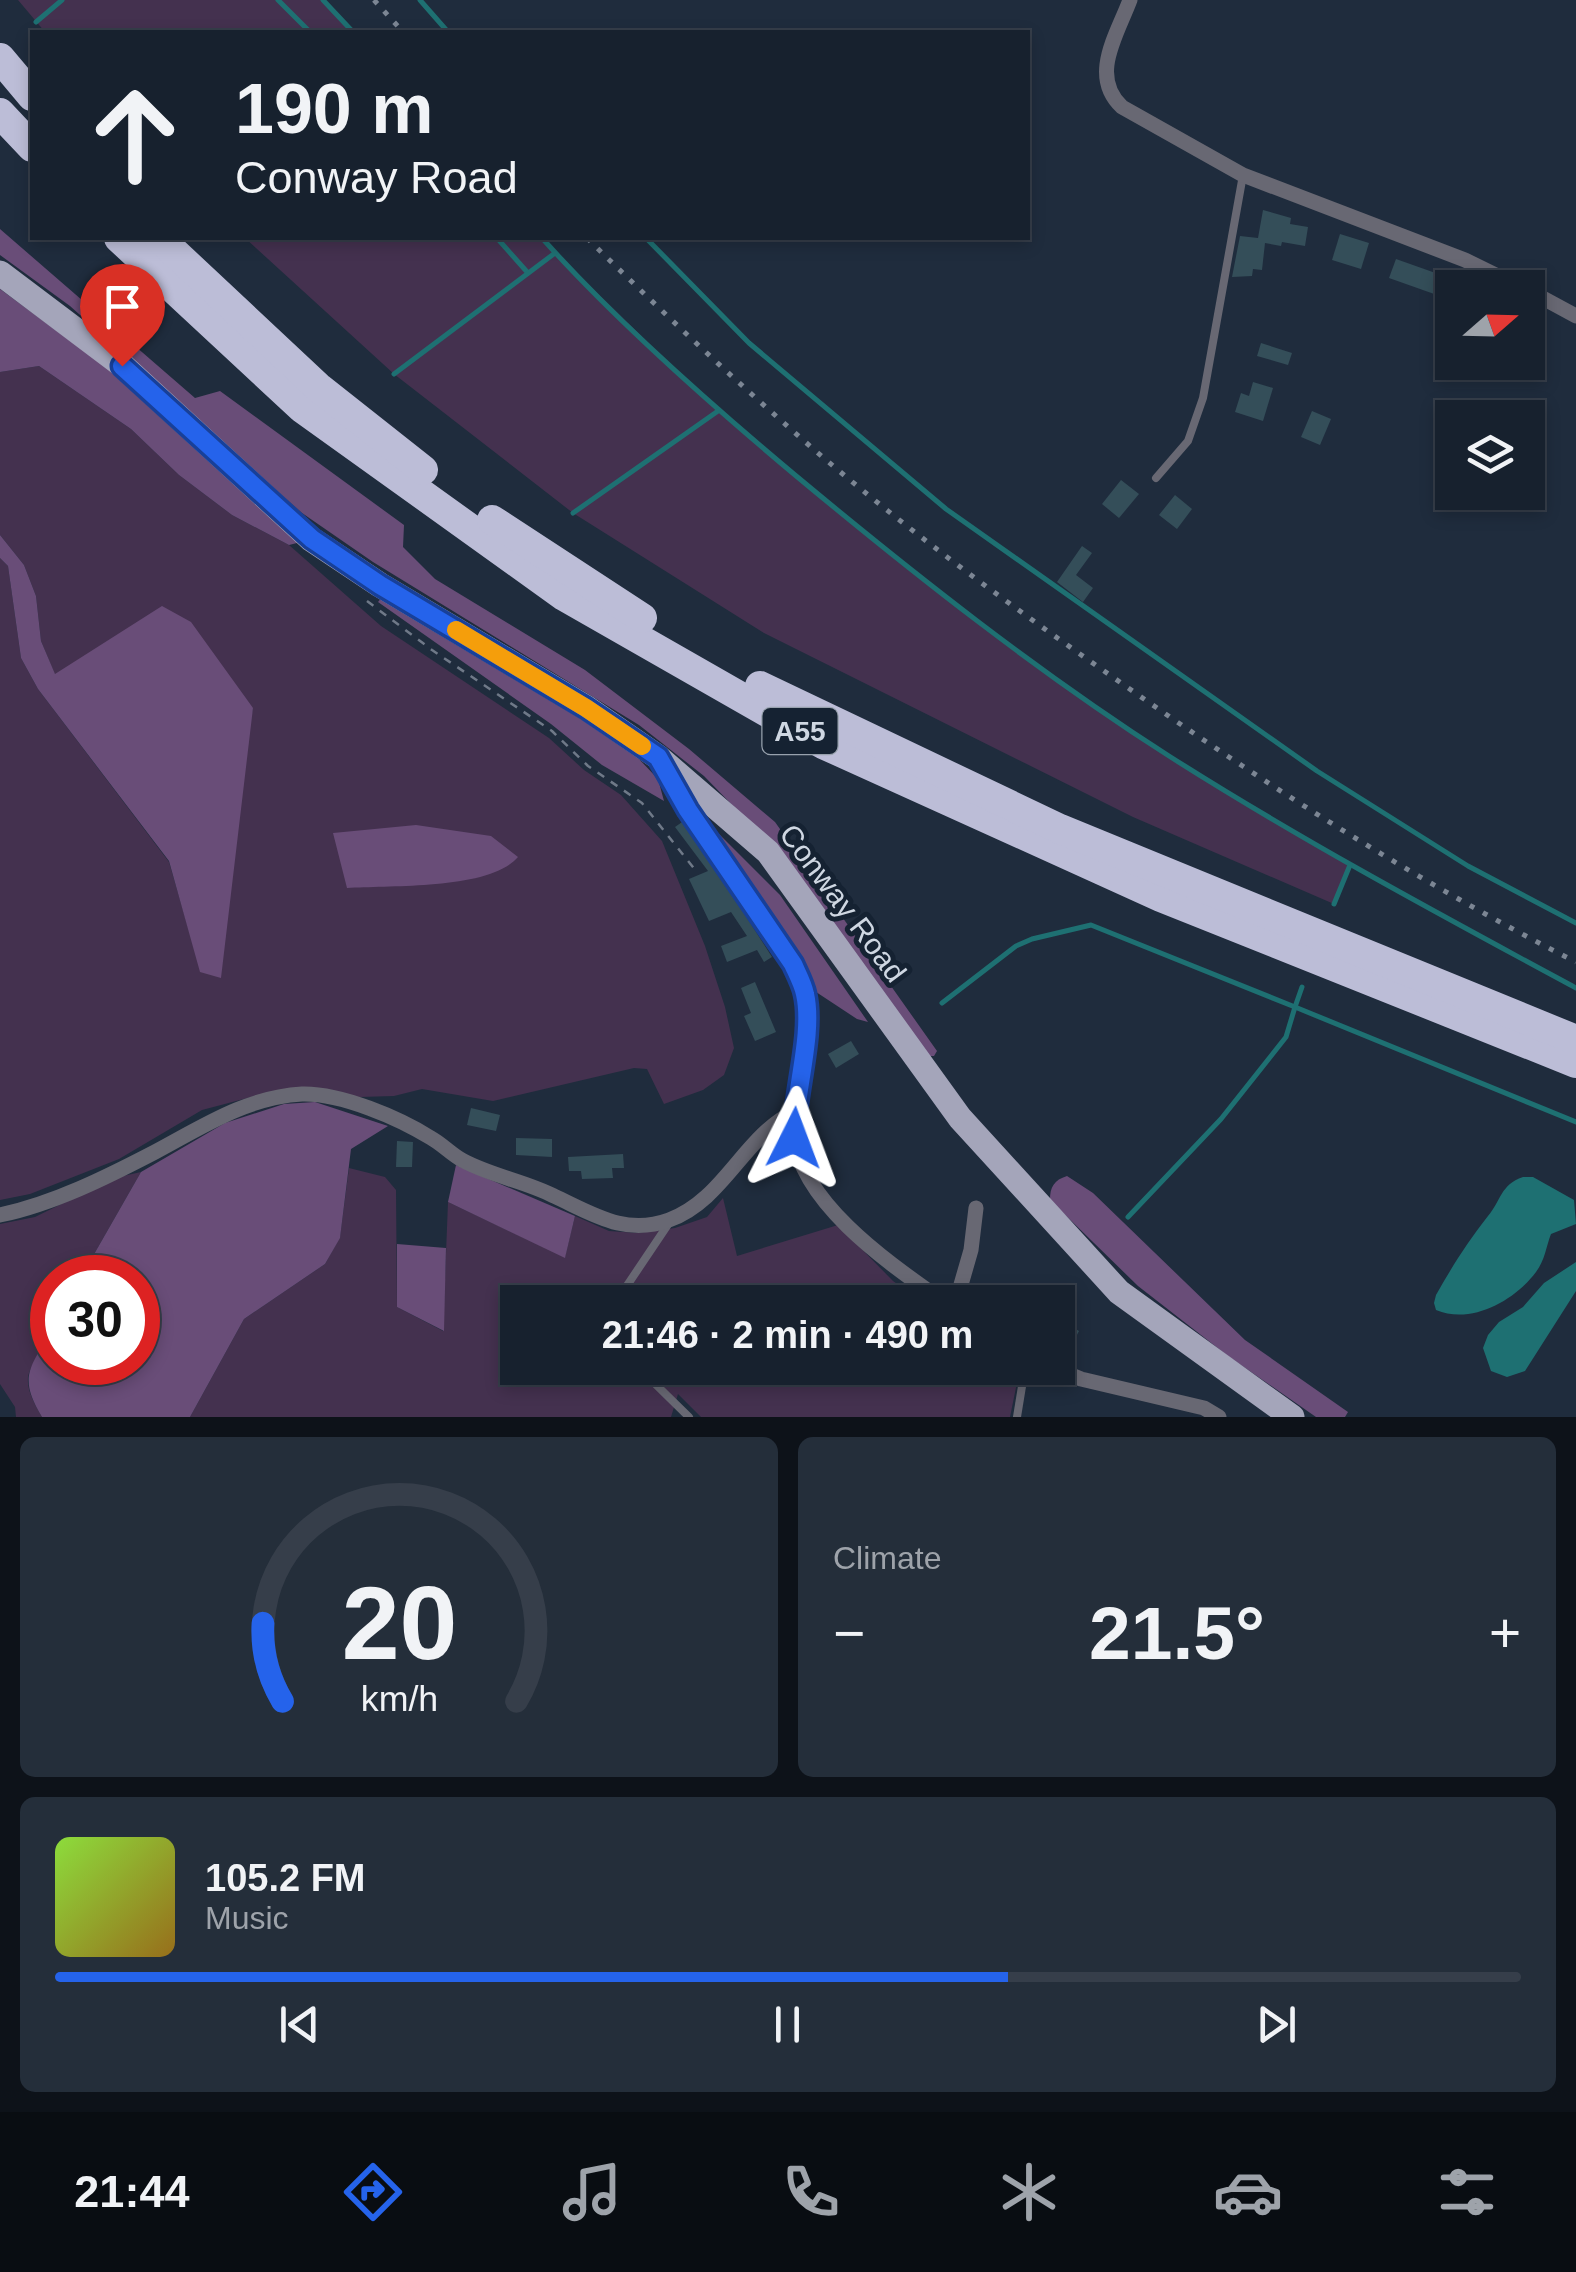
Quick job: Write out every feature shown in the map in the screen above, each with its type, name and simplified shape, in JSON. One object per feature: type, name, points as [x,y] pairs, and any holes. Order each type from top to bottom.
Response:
[{"type":"highway","points":[[0,58],[30,94]]},
{"type":"highway","points":[[0,79],[30,109]]},
{"type":"highway","points":[[0,112],[30,145]]},
{"type":"highway","points":[[0,124],[30,154]]},
{"type":"highway","name":"A55","points":[[162,240],[318,387],[404,457],[502,527],[702,654],[857,735],[1060,829],[1576,1040]]},
{"type":"highway","name":"A55","points":[[121,241],[302,408],[564,596],[823,744],[1161,897],[1576,1063]]},
{"type":"main road","name":"Conway Road","points":[[0,273],[122,366],[312,539],[380,585],[586,708],[658,757],[768,852],[960,1118],[1119,1292],[1292,1417]]},
{"type":"street","points":[[1130,0],[1104,72],[1109,92],[1122,107],[1243,174],[1486,270]]},
{"type":"street","points":[[1545,300],[1576,316]]},
{"type":"street","points":[[658,757],[688,810],[793,964],[805,992],[807,1018],[794,1112],[794,1138],[803,1166],[819,1193],[854,1231],[922,1285]]},
{"type":"street","points":[[0,1215],[32,1207],[137,1161],[223,1114],[255,1103],[306,1094],[402,1121],[460,1159],[550,1194],[595,1217],[621,1226],[644,1227],[671,1219],[702,1202],[776,1121],[794,1112]]},
{"type":"street","points":[[961,1285],[971,1250],[976,1208]]},
{"type":"street","points":[[1075,1377],[1204,1408],[1219,1417]]},
{"type":"lane","points":[[1156,478],[1188,442],[1203,398],[1243,174]]},
{"type":"lane","points":[[627,1285],[671,1219]]},
{"type":"lane","points":[[656,1385],[688,1417]]},
{"type":"lane","points":[[1017,1417],[1022,1385]]},
{"type":"path","points":[[363,596],[374,609],[552,731],[588,766],[642,804],[696,871]]},
{"type":"shaded area","points":[[18,0],[322,0],[350,30],[43,30]]},
{"type":"shaded area","points":[[0,229],[195,398],[220,391],[404,525],[403,547],[435,579],[585,670],[689,749],[775,822],[937,1051],[934,1056],[928,1056],[773,847],[704,776],[639,725],[373,562],[302,513],[70,306],[0,255]]},
{"type":"shaded area","points":[[247,240],[543,240],[718,411],[871,539],[1054,677],[1168,755],[1350,865],[1334,904],[1133,817],[764,633],[573,513],[394,374]]},
{"type":"shaded area","points":[[0,289],[115,374],[301,542],[289,545],[232,515],[179,475],[131,429],[39,366],[0,372]]},
{"type":"shaded area","points":[[39,366],[131,429],[179,475],[232,515],[289,545],[381,626],[549,738],[584,770],[621,795],[662,841],[705,946],[734,1048],[724,1075],[703,1090],[664,1104],[647,1069],[634,1068],[493,1101],[422,1089],[394,1096],[359,1097],[274,1091],[202,1110],[119,1159],[30,1194],[0,1200],[0,558],[8,566],[21,658],[38,689],[169,862],[201,972],[253,708],[55,675],[41,641],[36,596],[24,565],[0,535],[0,372]]},
{"type":"shaded area","points":[[0,535],[24,565],[36,596],[41,641],[55,674],[162,606],[191,622],[253,708],[221,978],[200,972],[169,861],[38,689],[21,658],[8,566],[0,558]]},
{"type":"shaded area","points":[[382,597],[567,707],[637,757],[658,779],[664,801],[602,765],[551,724],[378,602]]},
{"type":"shaded area","points":[[704,819],[780,895],[868,1022],[810,988],[794,946],[722,850]]},
{"type":"shaded area","points":[[416,825],[491,836],[518,857],[504,868],[463,881],[347,888],[333,833]]},
{"type":"shaded area","points":[[315,1102],[388,1126],[351,1149],[340,1238],[325,1264],[244,1319],[190,1417],[42,1417],[30,1391],[29,1381],[30,1372],[30,1385],[160,1385],[160,1255],[94,1255],[141,1172],[225,1123],[284,1104]]},
{"type":"shaded area","points":[[456,1165],[575,1216],[565,1258],[448,1202]]},
{"type":"shaded area","points":[[349,1168],[385,1177],[396,1190],[397,1307],[443,1331],[448,1202],[565,1257],[575,1216],[609,1231],[638,1233],[675,1228],[707,1217],[723,1198],[737,1256],[838,1225],[899,1285],[500,1285],[500,1385],[1017,1385],[1010,1417],[701,1417],[678,1394],[671,1417],[190,1417],[244,1319],[325,1264],[340,1237]]},
{"type":"shaded area","points":[[141,1172],[94,1255],[30,1255],[28,1386],[42,1417],[16,1417],[15,1407],[0,1384],[0,1224],[35,1217],[114,1178]]},
{"type":"shaded area","points":[[1067,1176],[1093,1193],[1245,1340],[1348,1412],[1345,1417],[1316,1417],[1228,1356],[1138,1286],[1050,1200],[1054,1185]]},
{"type":"shaded area","points":[[1523,1177],[1533,1177],[1574,1200],[1576,1224],[1551,1234],[1536,1272],[1505,1300],[1478,1312],[1450,1314],[1436,1310],[1436,1295],[1460,1254],[1505,1189]]},
{"type":"shaded area","points":[[397,1244],[446,1248],[444,1331],[397,1307]]},
{"type":"shaded area","points":[[1576,1262],[1576,1291],[1525,1371],[1507,1377],[1491,1371],[1483,1348],[1488,1335],[1499,1322],[1523,1307],[1544,1283]]},
{"type":"building","points":[[1263,210],[1291,218],[1290,224],[1308,227],[1305,246],[1265,243],[1262,270],[1253,269],[1252,276],[1232,277],[1240,236],[1258,238]]},
{"type":"building","points":[[1340,234],[1369,243],[1361,269],[1332,260]]},
{"type":"building","points":[[1396,259],[1435,273],[1435,294],[1389,278]]},
{"type":"building","points":[[1261,343],[1292,353],[1288,365],[1257,356]]},
{"type":"building","points":[[1253,382],[1273,388],[1263,421],[1235,412],[1241,393],[1249,396]]},
{"type":"building","points":[[1312,411],[1331,419],[1320,445],[1301,437]]},
{"type":"building","points":[[1121,480],[1139,494],[1119,518],[1102,504]]},
{"type":"building","points":[[1175,495],[1192,509],[1177,529],[1159,515]]},
{"type":"building","points":[[1082,546],[1092,553],[1076,575],[1093,588],[1083,602],[1057,582]]},
{"type":"building","points":[[685,820],[772,957],[764,962],[757,950],[727,962],[721,946],[747,936],[731,912],[709,921],[689,879],[708,871],[675,827]]},
{"type":"building","points":[[755,982],[776,1032],[755,1041],[744,1016],[751,1013],[741,988]]},
{"type":"building","points":[[851,1041],[859,1054],[836,1068],[828,1054]]},
{"type":"building","points":[[471,1108],[500,1115],[496,1131],[467,1125]]},
{"type":"building","points":[[516,1138],[552,1139],[552,1157],[516,1155]]},
{"type":"building","points":[[397,1141],[413,1142],[412,1167],[396,1167]]},
{"type":"building","points":[[784,1144],[788,1156],[761,1166],[758,1157],[763,1151]]},
{"type":"building","points":[[623,1154],[624,1168],[612,1168],[613,1178],[582,1179],[581,1171],[569,1171],[568,1157]]},
{"type":"waterway","points":[[36,22],[62,0]]},
{"type":"waterway","points":[[278,0],[308,30]]},
{"type":"waterway","points":[[323,0],[351,30]]},
{"type":"waterway","points":[[420,0],[446,30]]},
{"type":"waterway","points":[[499,240],[528,273]]},
{"type":"waterway","points":[[544,240],[632,330],[730,419],[885,549],[1024,656],[1120,724],[1269,817],[1576,988]]},
{"type":"waterway","points":[[648,240],[749,343],[946,509],[1317,771],[1468,866],[1576,923]]},
{"type":"waterway","points":[[394,374],[555,253]]},
{"type":"waterway","points":[[573,513],[718,411]]},
{"type":"waterway","points":[[1334,904],[1350,865]]},
{"type":"waterway","points":[[942,1003],[1016,946],[1091,925],[1295,1007],[1286,1037],[1221,1119],[1128,1217]]},
{"type":"waterway","points":[[1302,987],[1295,1007],[1576,1122]]},
{"type":"railway","points":[[374,0],[401,30]]},
{"type":"railway","points":[[589,240],[829,462],[1014,606],[1310,810],[1415,874],[1576,962]]},
{"type":"slow traffic","points":[[456,630],[642,746]]},
{"type":"route","points":[[122,366],[312,539],[380,585],[586,708],[658,757],[688,810],[793,964],[805,992],[807,1018],[794,1138]]}]
